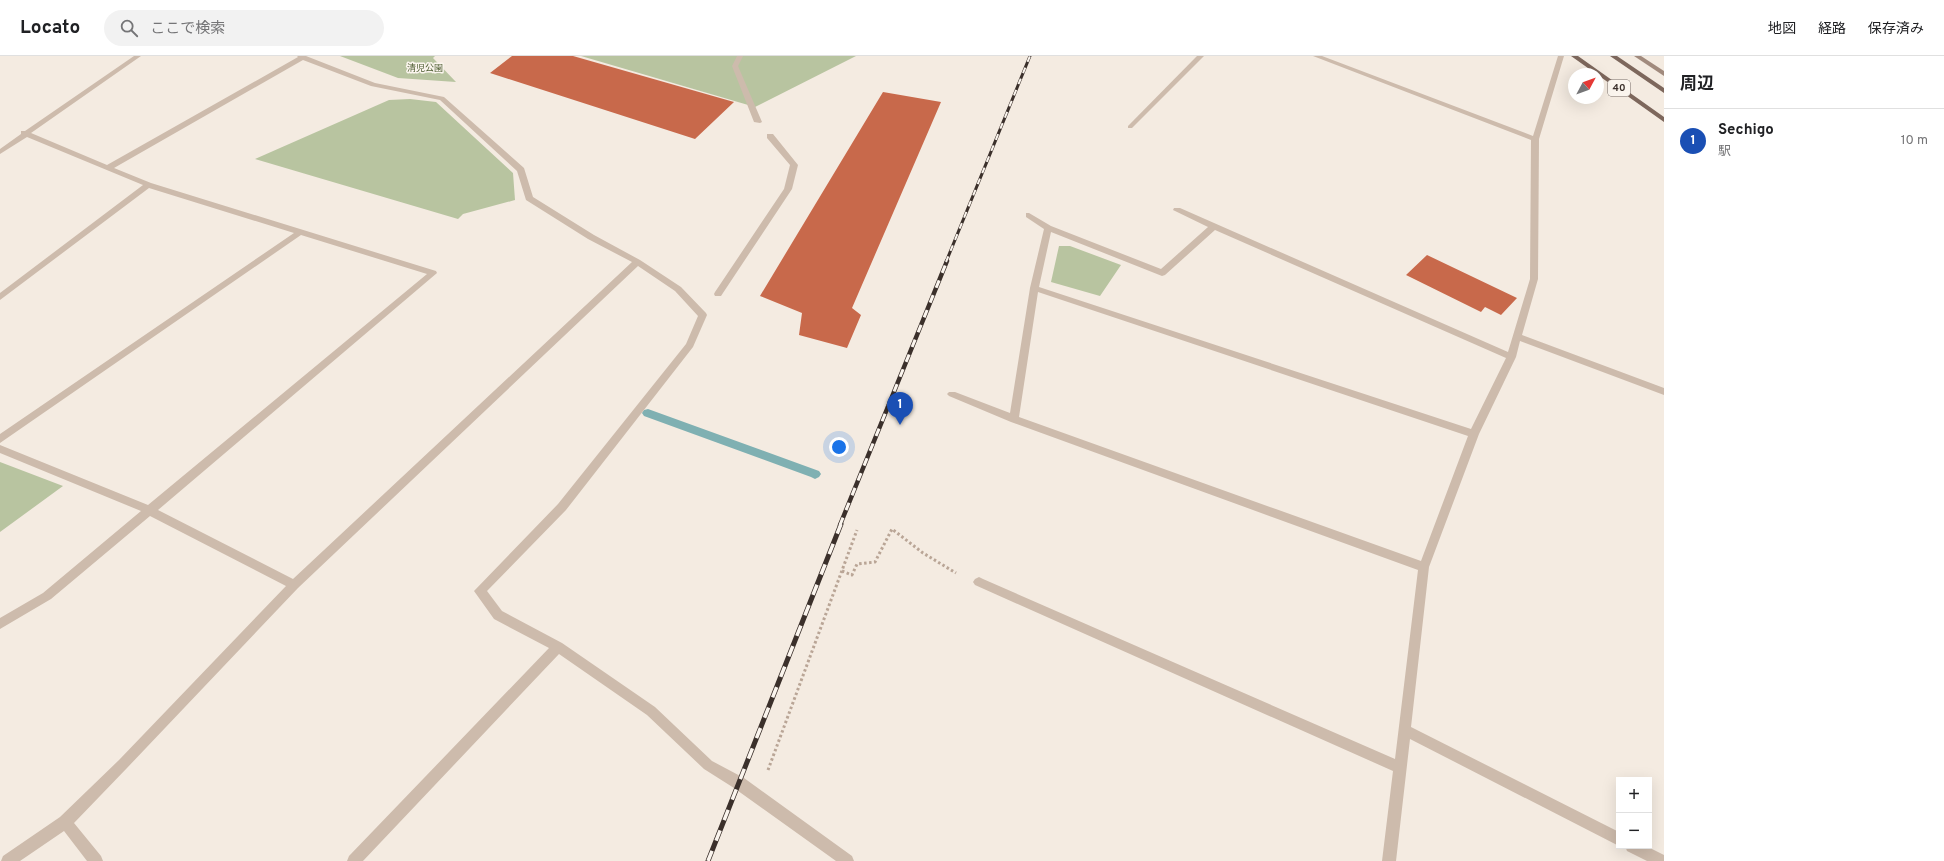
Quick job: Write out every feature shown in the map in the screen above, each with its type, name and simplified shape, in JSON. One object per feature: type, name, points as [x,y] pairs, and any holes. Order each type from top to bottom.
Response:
[{"type":"main road","name":"40","points":[[1574,56],[1664,120]]},
{"type":"main road","name":"40","points":[[1613,56],[1664,91]]},
{"type":"street","points":[[0,152],[138,56]]},
{"type":"street","points":[[740,56],[735,66],[758,122]]},
{"type":"street","points":[[1130,126],[1201,56]]},
{"type":"street","points":[[1316,56],[1336,62],[1535,139]]},
{"type":"street","points":[[1336,62],[1342,56]]},
{"type":"street","points":[[1389,861],[1424,567],[1474,434],[1511,356],[1534,279],[1535,139],[1561,56]]},
{"type":"street","points":[[1637,56],[1664,74]]},
{"type":"street","points":[[108,168],[302,57],[373,85],[442,98],[521,170],[529,198],[591,237],[637,262],[678,289],[703,315],[690,345],[562,507],[480,590],[498,615],[558,647],[651,711],[708,765],[739,783],[847,861]]},
{"type":"street","points":[[0,624],[47,596],[151,511],[433,273],[148,185],[24,134]]},
{"type":"street","points":[[718,294],[788,189],[794,165],[770,136]]},
{"type":"street","points":[[0,297],[148,185]]},
{"type":"street","points":[[1177,210],[1511,356]]},
{"type":"street","points":[[1029,216],[1048,228],[1162,273],[1213,227]]},
{"type":"street","points":[[1014,418],[1034,288],[1048,228]]},
{"type":"street","points":[[0,439],[300,232]]},
{"type":"street","points":[[8,861],[65,822],[294,585],[637,262]]},
{"type":"street","points":[[1034,288],[1474,434]]},
{"type":"street","points":[[1517,336],[1664,392]]},
{"type":"street","points":[[952,394],[1424,567]]},
{"type":"street","points":[[0,449],[151,511],[294,585]]},
{"type":"street","points":[[979,582],[1400,768]]},
{"type":"street","points":[[354,861],[558,647]]},
{"type":"street","points":[[1404,730],[1616,838]]},
{"type":"street","points":[[65,822],[96,861]]},
{"type":"street","points":[[1638,849],[1661,861]]},
{"type":"path","points":[[842,571],[852,575],[858,564],[875,562],[892,529],[923,553],[955,573],[979,582]]},
{"type":"path","points":[[758,797],[857,530]]},
{"type":"green space","name":"清児公園","points":[[340,56],[435,56],[433,58],[456,82],[398,78]]},
{"type":"green space","points":[[581,56],[856,56],[755,107]]},
{"type":"green space","points":[[410,99],[436,102],[513,173],[515,200],[463,214],[458,219],[255,159],[389,100]]},
{"type":"green space","points":[[1059,246],[1070,246],[1121,265],[1100,296],[1051,282]]},
{"type":"green space","points":[[0,462],[63,486],[0,532]]},
{"type":"building","points":[[512,56],[573,56],[734,102],[695,139],[490,73]]},
{"type":"building","points":[[883,92],[941,102],[852,308],[861,315],[847,348],[799,335],[802,313],[760,296]]},
{"type":"building","points":[[1427,255],[1517,298],[1501,315],[1485,307],[1481,312],[1406,275]]},
{"type":"waterway","points":[[648,413],[815,474]]},
{"type":"railway","points":[[946,262],[1030,56]]},
{"type":"railway","points":[[840,525],[947,261]]},
{"type":"railway","points":[[708,861],[841,524]]},
{"type":"place","name":"Sechigo","points":[[900,425]]}]
